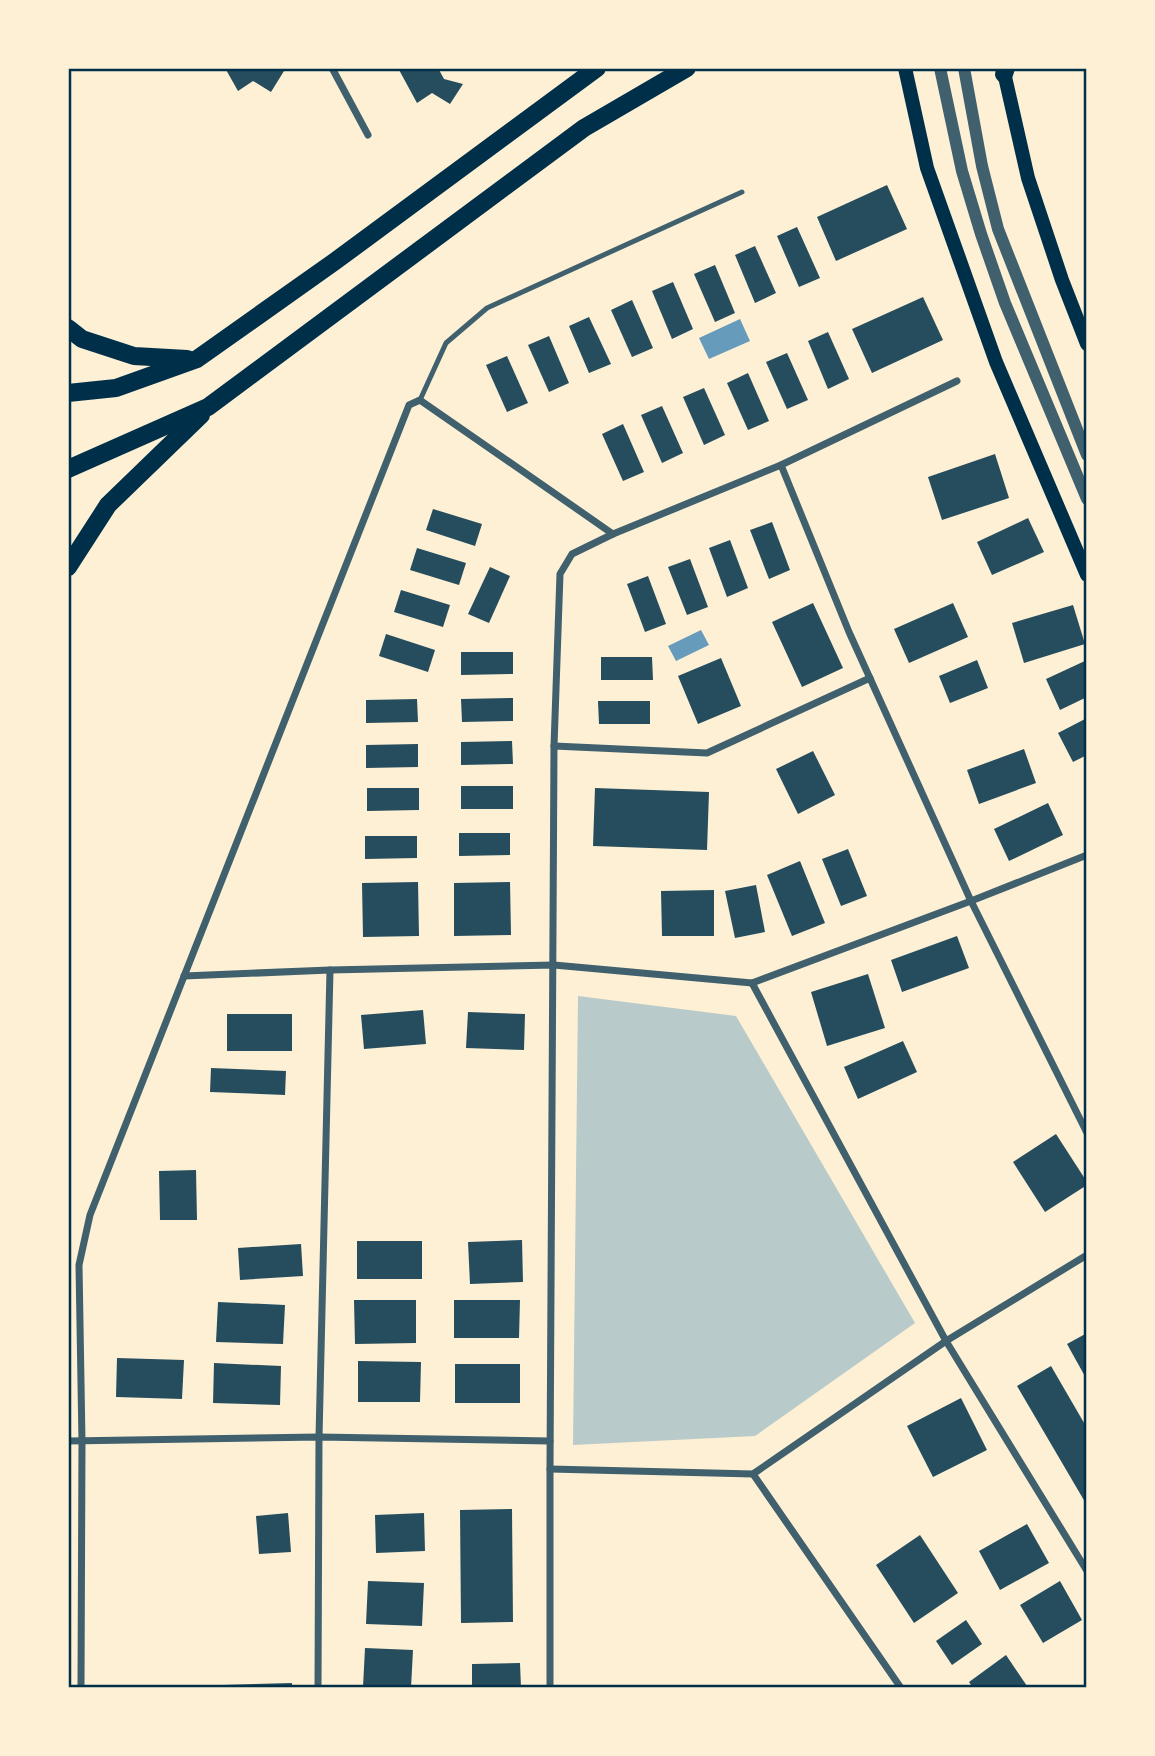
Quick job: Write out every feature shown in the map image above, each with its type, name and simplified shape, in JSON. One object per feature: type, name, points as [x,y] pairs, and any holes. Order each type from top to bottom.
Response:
[{"type":"main road","points":[[68,393],[117,388],[197,359],[334,262],[597,68]]},
{"type":"main road","points":[[68,567],[108,505],[208,407],[584,128],[687,68]]},
{"type":"main road","points":[[905,68],[928,168],[996,362],[1087,575]]},
{"type":"main road","points":[[1004,70],[1028,178],[1062,280],[1087,344]]},
{"type":"main road","points":[[68,328],[82,339],[134,356],[197,359]]},
{"type":"main road","points":[[68,469],[208,407]]},
{"type":"street","points":[[332,68],[368,135]]},
{"type":"street","points":[[940,68],[962,171],[981,234],[1005,303],[1087,499]]},
{"type":"street","points":[[964,68],[982,166],[998,229],[1087,455]]},
{"type":"street","points":[[550,1688],[554,746],[560,574],[572,554],[613,534],[781,466],[957,381]]},
{"type":"street","points":[[81,1688],[82,1441],[79,1265],[90,1215],[409,405],[420,400],[613,534]]},
{"type":"street","points":[[781,466],[849,632],[971,901],[1087,1133]]},
{"type":"street","points":[[554,746],[707,753],[870,678]]},
{"type":"street","points":[[184,976],[554,965],[752,983],[1087,855]]},
{"type":"street","points":[[318,1688],[319,1437],[330,970]]},
{"type":"street","points":[[752,983],[946,1341],[1087,1571]]},
{"type":"street","points":[[550,1469],[753,1474],[946,1341],[1087,1255]]},
{"type":"street","points":[[68,1441],[319,1437],[550,1441]]},
{"type":"street","points":[[753,1474],[901,1688]]},
{"type":"lane","points":[[420,400],[446,343],[487,308],[742,192]]},
{"type":"shaded area","points":[[578,996],[736,1016],[915,1323],[755,1436],[573,1445]]},
{"type":"water","points":[[740,319],[750,341],[709,359],[699,338]]},
{"type":"water","points":[[701,630],[709,645],[676,661],[668,646]]},
{"type":"building","points":[[225,68],[270,68],[284,71],[271,92],[253,81],[238,91]]},
{"type":"building","points":[[398,68],[438,68],[444,79],[463,84],[450,104],[432,93],[417,103]]},
{"type":"building","points":[[887,185],[907,229],[836,261],[817,217]]},
{"type":"building","points":[[797,227],[820,278],[799,287],[777,236]]},
{"type":"building","points":[[755,246],[776,293],[755,303],[735,255]]},
{"type":"building","points":[[715,265],[735,313],[715,322],[694,274]]},
{"type":"building","points":[[673,282],[693,329],[672,339],[652,291]]},
{"type":"building","points":[[923,297],[943,340],[872,373],[852,329]]},
{"type":"building","points":[[632,300],[653,348],[632,357],[611,310]]},
{"type":"building","points":[[589,317],[611,364],[589,373],[569,326]]},
{"type":"building","points":[[828,332],[849,379],[828,389],[808,341]]},
{"type":"building","points":[[549,336],[569,383],[549,392],[528,345]]},
{"type":"building","points":[[787,353],[808,400],[787,409],[766,362]]},
{"type":"building","points":[[507,356],[528,403],[507,412],[486,365]]},
{"type":"building","points":[[748,373],[769,421],[748,430],[727,383]]},
{"type":"building","points":[[704,388],[725,435],[704,445],[683,397]]},
{"type":"building","points":[[662,406],[683,453],[662,463],[641,415]]},
{"type":"building","points":[[623,424],[644,472],[623,481],[602,434]]},
{"type":"building","points":[[995,454],[1009,498],[942,520],[928,477]]},
{"type":"building","points":[[433,509],[482,524],[475,546],[426,530]]},
{"type":"building","points":[[1028,518],[1044,552],[992,575],[977,542]]},
{"type":"building","points":[[772,522],[790,570],[769,579],[750,530]]},
{"type":"building","points":[[730,540],[748,588],[727,597],[709,548]]},
{"type":"building","points":[[417,548],[466,563],[459,585],[410,570]]},
{"type":"building","points":[[690,559],[708,607],[687,615],[668,567]]},
{"type":"building","points":[[490,567],[510,576],[489,623],[468,614]]},
{"type":"building","points":[[648,576],[666,624],[645,632],[627,584]]},
{"type":"building","points":[[401,590],[450,605],[443,627],[394,612]]},
{"type":"building","points":[[813,603],[843,668],[802,687],[772,622]]},
{"type":"building","points":[[953,603],[968,637],[909,663],[894,629]]},
{"type":"building","points":[[1073,605],[1085,644],[1024,663],[1012,623]]},
{"type":"building","points":[[386,634],[435,650],[428,672],[379,656]]},
{"type":"building","points":[[461,652],[513,652],[513,674],[461,675]]},
{"type":"building","points":[[601,657],[652,657],[653,680],[601,680]]},
{"type":"building","points":[[721,658],[741,706],[698,724],[678,676]]},
{"type":"building","points":[[977,660],[988,688],[950,703],[939,676]]},
{"type":"building","points":[[1087,660],[1087,697],[1060,710],[1046,679]]},
{"type":"building","points":[[513,698],[513,721],[462,722],[461,699]]},
{"type":"building","points":[[417,699],[418,722],[366,723],[366,700]]},
{"type":"building","points":[[598,701],[650,701],[650,724],[599,724]]},
{"type":"building","points":[[1087,718],[1087,755],[1073,762],[1058,733]]},
{"type":"building","points":[[512,741],[513,764],[461,765],[461,742]]},
{"type":"building","points":[[418,744],[418,767],[366,768],[366,745]]},
{"type":"building","points":[[1024,749],[1036,783],[979,804],[967,770]]},
{"type":"building","points":[[813,751],[835,795],[798,814],[776,769]]},
{"type":"building","points":[[461,786],[513,786],[513,809],[461,809]]},
{"type":"building","points":[[367,788],[419,788],[419,810],[367,811]]},
{"type":"building","points":[[595,788],[709,792],[707,850],[593,846]]},
{"type":"building","points":[[1048,803],[1063,835],[1009,861],[994,829]]},
{"type":"building","points":[[459,833],[510,833],[510,855],[459,856]]},
{"type":"building","points":[[365,836],[417,836],[417,858],[365,859]]},
{"type":"building","points":[[848,849],[867,896],[841,906],[822,859]]},
{"type":"building","points":[[800,861],[825,923],[792,936],[767,875]]},
{"type":"building","points":[[418,882],[419,936],[363,937],[362,883]]},
{"type":"building","points":[[510,882],[511,935],[454,936],[454,883]]},
{"type":"building","points":[[756,885],[765,932],[735,938],[725,891]]},
{"type":"building","points":[[714,890],[714,936],[662,936],[661,891]]},
{"type":"building","points":[[957,936],[969,968],[902,992],[891,960]]},
{"type":"building","points":[[868,974],[885,1028],[827,1046],[811,992]]},
{"type":"building","points":[[423,1010],[426,1044],[364,1049],[361,1015]]},
{"type":"building","points":[[468,1012],[525,1014],[524,1050],[466,1048]]},
{"type":"building","points":[[227,1014],[292,1014],[292,1051],[227,1051]]},
{"type":"building","points":[[903,1041],[917,1072],[858,1099],[844,1067]]},
{"type":"building","points":[[211,1068],[286,1071],[285,1095],[210,1092]]},
{"type":"building","points":[[1056,1134],[1087,1185],[1045,1212],[1013,1162]]},
{"type":"building","points":[[196,1170],[197,1220],[160,1220],[159,1171]]},
{"type":"building","points":[[522,1240],[523,1282],[470,1284],[468,1242]]},
{"type":"building","points":[[357,1241],[422,1241],[422,1279],[357,1279]]},
{"type":"building","points":[[301,1244],[303,1276],[240,1280],[238,1248]]},
{"type":"building","points":[[354,1300],[416,1300],[416,1343],[355,1344]]},
{"type":"building","points":[[454,1300],[520,1300],[519,1338],[454,1338]]},
{"type":"building","points":[[218,1302],[285,1305],[283,1344],[216,1342]]},
{"type":"building","points":[[1087,1333],[1087,1380],[1067,1344]]},
{"type":"building","points":[[117,1358],[184,1360],[182,1399],[116,1397]]},
{"type":"building","points":[[358,1361],[421,1362],[420,1402],[358,1402]]},
{"type":"building","points":[[214,1363],[281,1366],[280,1405],[213,1403]]},
{"type":"building","points":[[455,1364],[520,1364],[520,1403],[455,1403]]},
{"type":"building","points":[[1051,1366],[1087,1428],[1085,1502],[1017,1386]]},
{"type":"building","points":[[961,1398],[987,1450],[933,1477],[907,1426]]},
{"type":"building","points":[[512,1509],[513,1622],[461,1623],[460,1510]]},
{"type":"building","points":[[288,1513],[291,1552],[259,1554],[256,1516]]},
{"type":"building","points":[[424,1513],[425,1551],[376,1553],[375,1515]]},
{"type":"building","points":[[1027,1524],[1049,1563],[1000,1590],[979,1551]]},
{"type":"building","points":[[920,1535],[958,1593],[914,1623],[876,1565]]},
{"type":"building","points":[[368,1581],[424,1583],[422,1626],[366,1624]]},
{"type":"building","points":[[1060,1581],[1082,1620],[1043,1643],[1020,1605]]},
{"type":"building","points":[[966,1620],[982,1644],[952,1665],[936,1641]]},
{"type":"building","points":[[365,1648],[413,1650],[411,1688],[363,1687]]},
{"type":"building","points":[[1006,1655],[1027,1686],[973,1688],[969,1682]]},
{"type":"building","points":[[520,1663],[521,1688],[472,1688],[472,1664]]},
{"type":"building","points":[[292,1683],[292,1688],[222,1688],[222,1685]]}]
